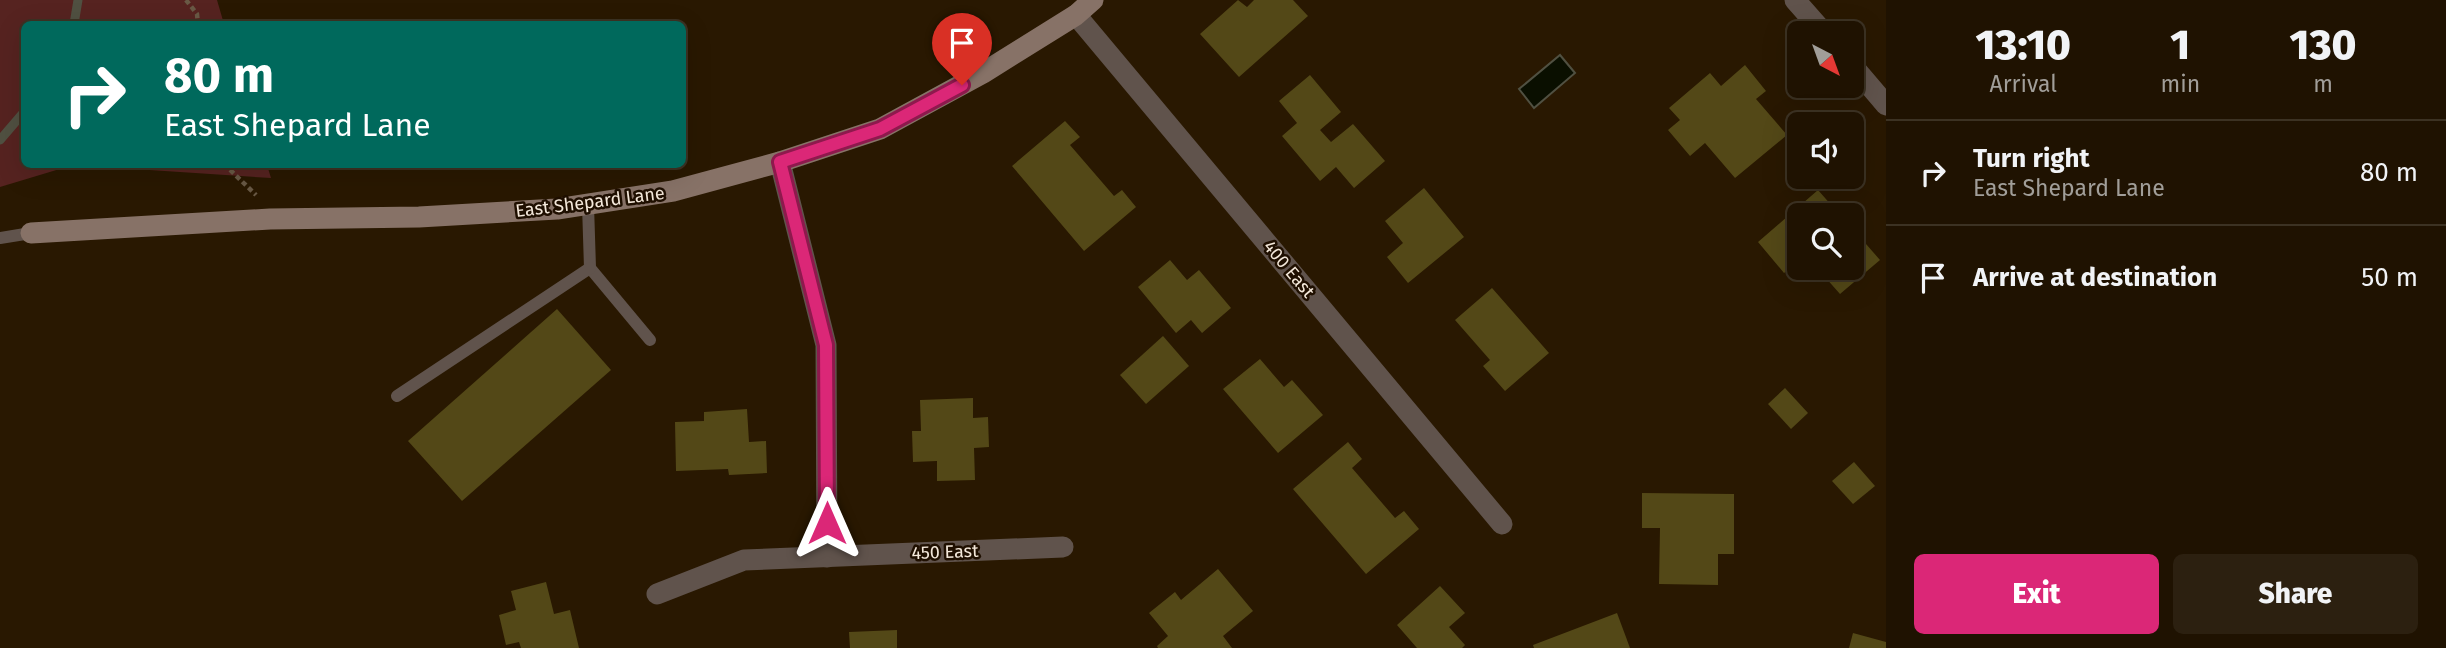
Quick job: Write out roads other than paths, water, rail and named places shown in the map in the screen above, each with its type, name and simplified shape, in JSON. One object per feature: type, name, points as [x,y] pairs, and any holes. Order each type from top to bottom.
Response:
[{"type":"street","name":"East Shepard Lane","points":[[31,233],[270,219],[419,216],[587,205],[673,191],[780,162],[880,129],[983,74],[1076,15],[1093,0]]},
{"type":"street","points":[[1795,0],[1813,21]]},
{"type":"street","name":"400 East","points":[[1076,15],[1502,524]]},
{"type":"street","points":[[1864,79],[1886,105]]},
{"type":"street","points":[[780,162],[826,345],[827,557]]},
{"type":"street","name":"450 East","points":[[657,594],[744,560],[1063,547]]},
{"type":"lane","points":[[587,205],[590,268],[650,340]]},
{"type":"lane","name":"East Shepard Lane","points":[[0,238],[31,233]]},
{"type":"lane","points":[[397,396],[590,268]]},
{"type":"waterway","points":[[74,21],[78,0]]},
{"type":"waterway","points":[[0,140],[21,116]]}]
